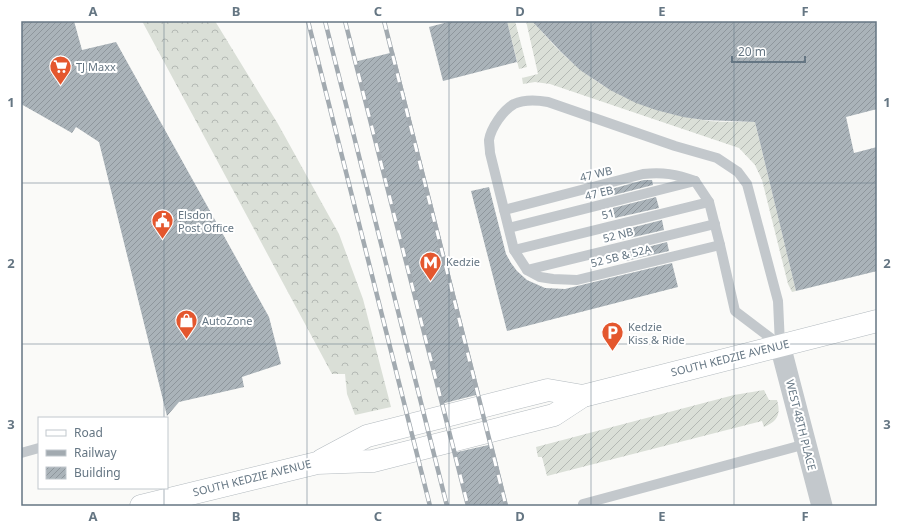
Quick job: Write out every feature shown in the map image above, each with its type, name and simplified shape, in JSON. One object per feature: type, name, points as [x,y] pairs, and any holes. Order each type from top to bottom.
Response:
[{"type":"main road","name":"SOUTH KEDZIE AVENUE","points":[[141,506],[317,462],[373,461],[381,459],[554,415],[583,396],[877,321]]},
{"type":"street","name":"WEST 48TH PLACE","points":[[780,345],[822,506]]},
{"type":"lane","points":[[527,270],[514,250],[490,153],[489,140],[496,124],[506,111],[514,104],[537,100],[548,102],[675,146],[717,158],[738,172],[747,184],[778,301],[780,345]]},
{"type":"lane","name":"47 WB","points":[[504,210],[643,174],[658,172],[679,175],[694,182]]},
{"type":"lane","points":[[694,182],[709,202],[735,311],[780,345]]},
{"type":"lane","name":"47 EB","points":[[509,228],[694,182]]},
{"type":"lane","name":"51","points":[[514,250],[709,202]]},
{"type":"lane","name":"52 NB","points":[[527,270],[715,224]]},
{"type":"lane","name":"52 SB & 52A","points":[[527,270],[540,277],[577,280],[720,245]]},
{"type":"lane","points":[[584,506],[583,504],[806,444]]},
{"type":"lane","points":[[21,453],[38,448]]},
{"type":"green space","points":[[142,21],[215,21],[278,124],[339,234],[363,299],[391,407],[355,415],[347,394],[345,374],[332,374]]},
{"type":"green space","points":[[507,21],[515,21],[527,67],[519,69]]},
{"type":"green space","points":[[526,21],[533,21],[555,46],[580,69],[593,79],[622,96],[638,103],[686,117],[716,121],[755,122],[796,291],[792,292],[788,284],[762,180],[755,165],[739,148],[550,84],[535,82],[523,84],[522,78],[538,74]]},
{"type":"green space","points":[[764,390],[769,400],[777,400],[779,409],[775,420],[764,427],[762,421],[547,476],[542,457],[538,457],[536,447],[734,395]]},
{"type":"building","points":[[21,21],[74,21],[82,50],[116,42],[269,317],[281,364],[242,377],[244,387],[179,402],[167,416],[99,142],[76,127],[72,133],[21,104]]},
{"type":"building","points":[[452,21],[507,21],[517,62],[443,81],[429,27]]},
{"type":"building","points":[[532,21],[877,21],[877,109],[846,117],[854,153],[877,147],[877,271],[796,291],[755,122],[704,120],[683,117],[636,103],[610,90],[580,70]]},
{"type":"building","points":[[394,52],[480,394],[441,404],[354,62]]},
{"type":"building","points":[[644,180],[652,180],[653,185],[610,196],[608,190]]},
{"type":"building","points":[[489,187],[506,254],[517,271],[527,280],[545,288],[565,289],[672,263],[678,287],[507,331],[471,191]]},
{"type":"building","points":[[656,197],[659,208],[615,218],[613,208]]},
{"type":"building","points":[[662,220],[664,230],[621,240],[619,231]]},
{"type":"building","points":[[667,242],[669,251],[626,261],[624,253]]},
{"type":"building","points":[[493,444],[508,506],[467,506],[453,453]]},
{"type":"railway","points":[[308,21],[430,506]]},
{"type":"railway","points":[[325,21],[447,506]]},
{"type":"railway","points":[[345,21],[468,506]]},
{"type":"railway","points":[[384,21],[506,506]]},
{"type":"place","name":"TJ Maxx","points":[[61,86]]},
{"type":"place","name":"Elsdon Post Office","points":[[163,240]]},
{"type":"place","name":"Kedzie","points":[[431,282]]},
{"type":"place","name":"AutoZone","points":[[186,340]]},
{"type":"place","name":"Kedzie Kiss & Ride","points":[[613,352]]}]
